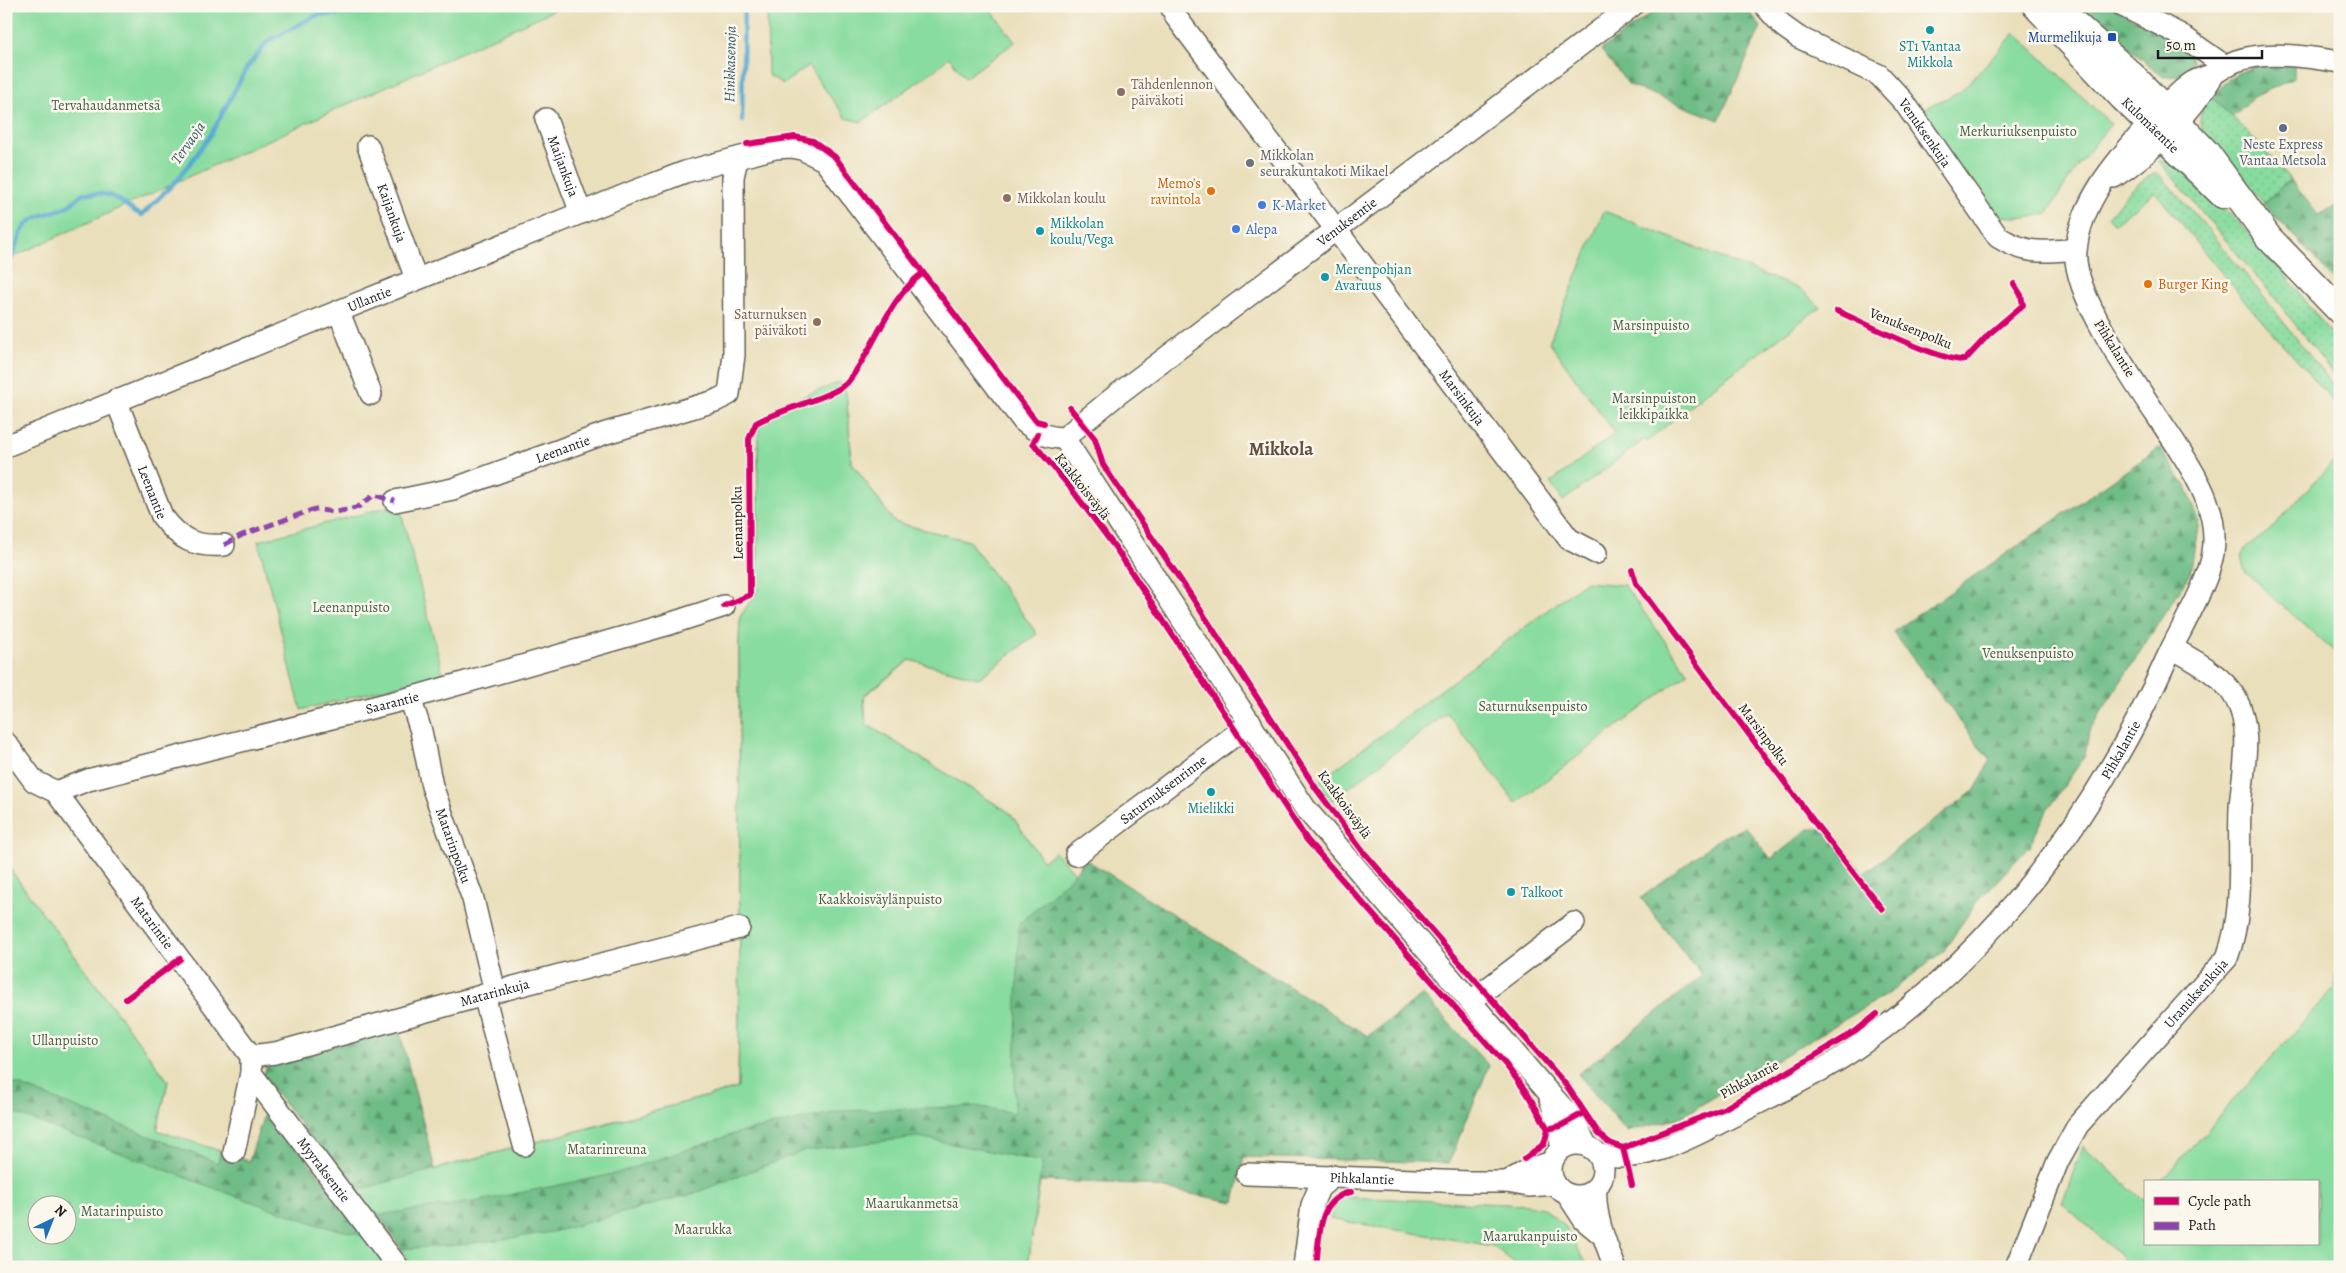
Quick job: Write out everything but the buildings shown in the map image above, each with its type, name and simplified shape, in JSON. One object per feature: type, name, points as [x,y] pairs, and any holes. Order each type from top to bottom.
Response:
[{"type":"main road","name":"Kulomäentie","points":[[2036,6],[2164,123],[2277,248],[2340,311]]},
{"type":"main road","name":"Kulomäentie","points":[[2055,6],[2134,78],[2164,123]]},
{"type":"main road","name":"Kulomäentie","points":[[2277,248],[2340,328]]},
{"type":"street","name":"Marsinkuja","points":[[1171,6],[1176,17],[1569,540],[1596,553]]},
{"type":"street","name":"Venuksentie","points":[[1064,438],[1118,394],[1632,6]]},
{"type":"street","name":"Venuksenkuja","points":[[1765,6],[1784,27],[1798,37],[1878,75],[1890,85],[1904,102],[1998,237],[2014,247],[2027,251],[2076,250]]},
{"type":"street","points":[[2123,6],[2181,34],[2219,70]]},
{"type":"street","points":[[2164,123],[2192,82],[2254,56],[2282,56],[2340,62]]},
{"type":"street","name":"Maijankuja","points":[[546,119],[582,213]]},
{"type":"street","name":"Pihkalantie","points":[[1592,1150],[1611,1158],[1624,1157],[1653,1152],[1695,1135],[1825,1068],[1887,1025],[1947,974],[2003,918],[2052,857],[2103,783],[2155,686],[2207,575],[2213,554],[2213,519],[2196,475],[2092,311],[2076,271],[2076,250],[2084,214],[2092,198],[2103,184],[2138,160],[2164,123]]},
{"type":"street","name":"Kaijankuja","points":[[368,146],[416,279]]},
{"type":"street","name":"Kaakkoisväylä","points":[[737,159],[766,150],[791,147],[813,153],[824,160],[1023,421],[1038,434],[1050,438],[1064,438],[1305,808],[1573,1119],[1592,1150]]},
{"type":"street","name":"Ullantie","points":[[6,446],[685,172],[737,159]]},
{"type":"street","name":"Leenantie","points":[[396,501],[453,488],[597,436],[714,401],[729,394],[734,355],[733,177],[737,159]]},
{"type":"street","points":[[339,312],[371,394]]},
{"type":"street","name":"Leenantie","points":[[116,400],[162,516],[172,529],[188,541],[205,546],[224,545]]},
{"type":"street","name":"Saarantie","points":[[56,792],[88,780],[410,698],[724,606]]},
{"type":"street","name":"Uranuksenkuja","points":[[2016,1267],[2058,1161],[2078,1125],[2228,958],[2235,937],[2239,911],[2240,807],[2245,744],[2243,716],[2236,699],[2220,680],[2202,665],[2172,648]]},
{"type":"street","name":"Matarinpolku","points":[[410,698],[420,731],[432,786],[473,899],[490,993],[524,1146]]},
{"type":"street","name":"Saturnuksenrinne","points":[[1076,855],[1250,723]]},
{"type":"street","name":"Matarintie","points":[[6,743],[34,781],[56,792],[251,1064]]},
{"type":"street","points":[[1471,1001],[1574,923]]},
{"type":"street","name":"Matarinkuja","points":[[251,1064],[275,1054],[490,993],[739,928]]},
{"type":"street","points":[[234,1152],[251,1064]]},
{"type":"street","name":"Myyraksentie","points":[[251,1064],[398,1267]]},
{"type":"street","name":"Kaakkoisväylä","points":[[1548,1092],[1560,1126],[1557,1155]]},
{"type":"street","points":[[1602,1234],[1584,1220],[1551,1173],[1557,1155],[1573,1144],[1592,1150],[1603,1166],[1595,1198],[1602,1234],[1615,1267]]},
{"type":"street","name":"Pihkalantie","points":[[1599,1183],[1627,1170],[1653,1152]]},
{"type":"street","name":"Pihkalantie","points":[[1506,1182],[1557,1155]]},
{"type":"street","name":"Pihkalantie","points":[[1248,1174],[1506,1182],[1561,1189]]},
{"type":"street","points":[[1304,1267],[1312,1205],[1320,1188],[1333,1176]]},
{"type":"street","points":[[1561,1189],[1582,1195],[1599,1183]]},
{"type":"green space","name":"Tervahaudanmetsä","points":[[6,6],[563,6],[6,260]]},
{"type":"green space","points":[[767,6],[988,6],[1015,42],[965,78],[949,57],[936,69],[861,122],[846,118],[808,66],[783,84],[768,75]]},
{"type":"green space","points":[[1661,6],[1745,6],[1761,27],[1719,120],[1629,85],[1601,50]]},
{"type":"green space","points":[[2070,6],[2110,6],[2186,45],[2193,62],[2179,76],[2163,77],[2104,26],[2081,16]]},
{"type":"green space","name":"Merkuriuksenpuisto","points":[[2015,33],[2111,124],[2062,189],[2048,213],[2027,218],[1992,215],[1921,113],[1929,106],[1960,92]]},
{"type":"green space","points":[[2272,62],[2294,65],[2294,78],[2254,97],[2232,117],[2211,97],[2231,78],[2245,70]]},
{"type":"green space","points":[[2211,97],[2245,129],[2290,179],[2264,203],[2205,138],[2200,122],[2202,107]]},
{"type":"green space","points":[[2158,160],[2167,162],[2190,173],[2269,253],[2340,346],[2340,383],[2278,302]]},
{"type":"green space","points":[[2158,173],[2229,254],[2340,394],[2340,409],[2254,312],[2155,192],[2115,224],[2108,217],[2124,197],[2137,185]]},
{"type":"green space","points":[[2290,179],[2318,215],[2340,204],[2340,283],[2263,204]]},
{"type":"green space","points":[[2264,203],[2289,230],[2263,204]]},
{"type":"green space","name":"Marsinpuisto","points":[[1604,211],[1802,290],[1820,307],[1694,402],[1647,442],[1645,439],[1563,501],[1550,483],[1615,433],[1549,342]]},
{"type":"green space","points":[[2289,230],[2340,283],[2340,287]]},
{"type":"green space","name":"Kaakkoisväylänpuisto","points":[[840,382],[846,392],[852,463],[894,522],[969,541],[1037,634],[979,678],[910,660],[863,696],[866,724],[1010,813],[1043,861],[1055,852],[1075,873],[1019,924],[1014,1113],[975,1106],[842,1111],[737,1133],[614,1174],[474,1202],[378,1215],[351,1190],[369,1187],[738,1088],[740,938],[739,644],[740,617],[758,590],[758,422],[777,413],[775,408]]},
{"type":"green space","points":[[846,392],[852,463],[894,522],[969,541],[1037,634],[979,678],[910,660],[864,696],[866,724],[1010,813],[1043,861],[1055,852],[1075,873],[1085,859],[1368,1036],[1423,995],[1489,1066],[1449,1163],[1244,1157],[1234,1202],[1138,1184],[1040,1181],[1029,1258],[1024,1267],[414,1267],[378,1215],[351,1190],[263,1076],[267,1065],[275,1060],[399,1029],[435,1169],[738,1088],[740,938],[739,644],[740,617],[758,590],[758,455]]},
{"type":"green space","name":"Venuksenpuisto","points":[[2159,448],[2186,486],[2199,521],[2190,574],[2089,731],[2085,756],[2048,809],[2029,847],[1975,904],[1943,952],[1886,995],[1679,1118],[1627,1132],[1578,1074],[1702,976],[1641,898],[1720,838],[1746,827],[1771,859],[1809,829],[1829,829],[1863,874],[1975,790],[1990,761],[1893,632]]},
{"type":"green space","points":[[2340,454],[2340,657],[2245,572],[2241,557],[2246,548],[2269,531]]},
{"type":"green space","name":"Leenanpuisto","points":[[399,504],[443,674],[301,710],[258,541]]},
{"type":"green space","name":"Saturnuksenpuisto","points":[[1585,582],[1624,585],[1688,673],[1516,803],[1447,713],[1330,802],[1317,783]]},
{"type":"green space","points":[[2340,834],[2340,1267],[2121,1267],[2124,1259],[2062,1203],[2083,1146],[2144,1200],[2144,1246],[2318,1246],[2318,1180],[2162,1180],[2335,987]]},
{"type":"green space","points":[[6,864],[168,1081],[157,1131],[249,1161],[266,1108],[367,1236],[6,1170]]},
{"type":"green space","name":"Ullanpuisto","points":[[6,864],[168,1081],[157,1130],[220,1151],[218,1163],[6,1080]]},
{"type":"green space","name":"Matarinpuisto","points":[[6,1110],[235,1196],[322,1226],[367,1236],[389,1267],[6,1267]]},
{"type":"green space","name":"Maarukanmetsä","points":[[918,1137],[1042,1162],[1029,1258],[1024,1267],[414,1267],[400,1249],[460,1245],[553,1232],[695,1193],[803,1151]]},
{"type":"green space","name":"Maarukanpuisto","points":[[1347,1197],[1527,1205],[1543,1208],[1565,1226],[1588,1267],[1520,1267],[1493,1246],[1330,1219],[1335,1205]]},
{"type":"waterway","name":"Tervaoja","points":[[6,267],[13,256],[22,230],[26,225],[39,217],[67,207],[83,193],[108,195],[142,215],[179,178],[210,136],[247,68],[268,41],[317,15],[383,12],[394,6]]},
{"type":"waterway","name":"Hinkkasenoja","points":[[742,121],[744,6]]},
{"type":"marked path","points":[[224,545],[242,535],[315,509],[333,512],[349,510],[358,507],[374,495],[395,501]]},
{"type":"cycle path","points":[[747,144],[795,137],[813,141],[835,157],[1036,421],[1044,423]]},
{"type":"cycle path","points":[[756,423],[831,393],[847,383],[857,370],[900,296],[923,273]]},
{"type":"cycle path","name":"Venuksenpolku","points":[[1837,311],[1939,355],[1965,360],[1989,334],[2023,305],[2021,295],[2014,284]]},
{"type":"cycle path","points":[[1070,408],[1095,439],[1103,465],[1190,594],[1317,790],[1361,849],[1567,1086],[1599,1134],[1610,1143],[1623,1148],[1632,1185]]},
{"type":"cycle path","name":"Leenanpolku","points":[[724,606],[750,595],[749,439],[756,423]]},
{"type":"cycle path","points":[[1038,434],[1033,443],[1070,487],[1117,550],[1307,840],[1506,1065],[1527,1093],[1548,1129]]},
{"type":"cycle path","name":"Marsinpolku","points":[[1632,570],[1636,583],[1818,827],[1882,909]]},
{"type":"cycle path","points":[[126,999],[180,959]]},
{"type":"cycle path","points":[[1623,1148],[1725,1108],[1856,1031],[1877,1014]]},
{"type":"cycle path","points":[[1524,1159],[1544,1144],[1548,1129],[1560,1126],[1584,1113]]},
{"type":"cycle path","points":[[1316,1267],[1320,1232],[1326,1211],[1331,1203],[1340,1196],[1351,1192]]},
{"type":"place","name":"ST1 Vantaa Mikkola","points":[[1930,30]]},
{"type":"place","name":"Murmelikuja","points":[[2112,37]]},
{"type":"place","name":"Tähdenlennon päiväkoti","points":[[1121,92]]},
{"type":"place","name":"Neste Express Vantaa Metsola","points":[[2283,128]]},
{"type":"place","name":"Mikkolan seurakuntakoti Mikael","points":[[1250,163]]},
{"type":"place","name":"Memo's ravintola","points":[[1211,191]]},
{"type":"place","name":"Mikkolan koulu","points":[[1007,198]]},
{"type":"place","name":"K-Market","points":[[1262,205]]},
{"type":"place","name":"Alepa","points":[[1236,229]]},
{"type":"place","name":"Mikkolan koulu/Vega","points":[[1040,231]]},
{"type":"place","name":"Merenpohjan Avaruus","points":[[1325,277]]},
{"type":"place","name":"Burger King","points":[[2148,284]]},
{"type":"place","name":"Saturnuksen päiväkoti","points":[[817,322]]},
{"type":"place","name":"Mielikki","points":[[1211,792]]},
{"type":"place","name":"Talkoot","points":[[1511,892]]},
{"type":"district","name":"Mikkola","points":[[1281,448]]},
{"type":"park label","name":"Marsinpuiston leikkipaikka","points":[[1654,406]]},
{"type":"park label","name":"Matarinreuna","points":[[607,1149]]},
{"type":"park label","name":"Maarukka","points":[[703,1229]]}]
